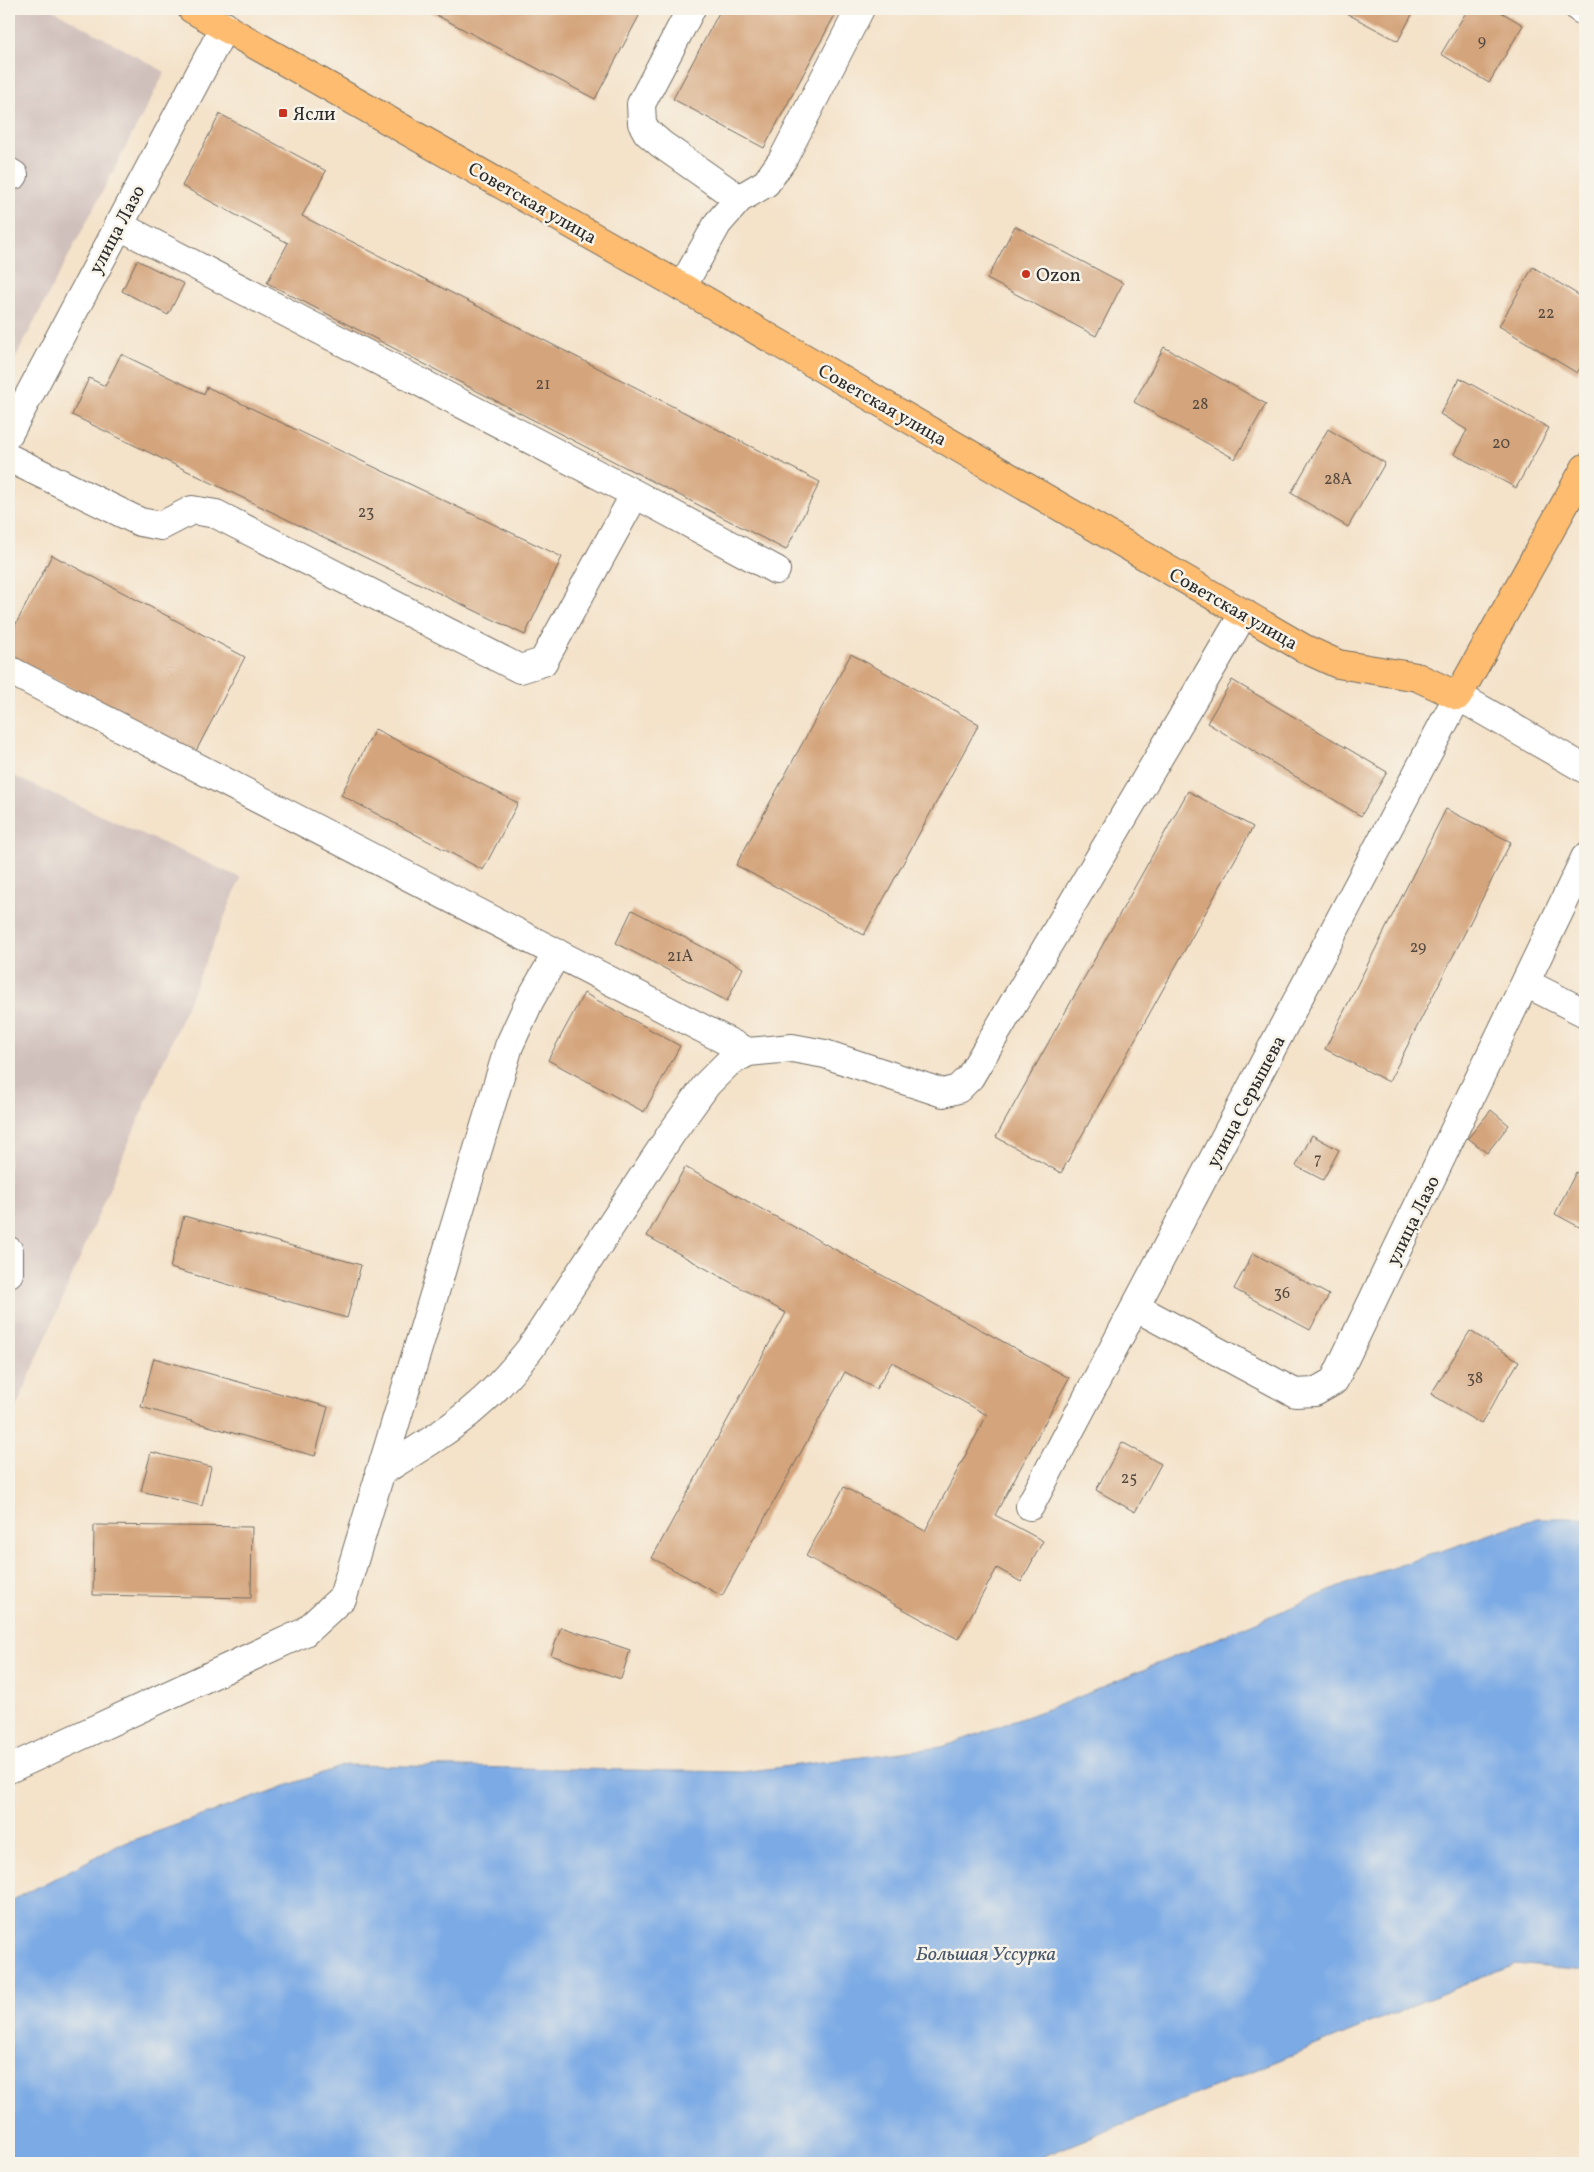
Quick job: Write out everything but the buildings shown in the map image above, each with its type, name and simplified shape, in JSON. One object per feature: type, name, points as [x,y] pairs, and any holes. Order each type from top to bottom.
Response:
[{"type":"main road","name":"Советская улица","points":[[192,9],[682,287],[1305,649],[1338,664],[1417,677],[1458,696]]},
{"type":"main road","points":[[1458,696],[1585,468]]},
{"type":"street","points":[[691,9],[641,104],[642,122],[647,132],[661,144],[739,199]]},
{"type":"street","points":[[682,287],[718,223],[739,199],[766,183],[784,160],[860,9]]},
{"type":"street","points":[[1580,9],[1585,12]]},
{"type":"street","name":"улица Лазо","points":[[9,433],[225,26]]},
{"type":"street","points":[[118,226],[635,494],[776,570]]},
{"type":"street","points":[[9,458],[140,522],[161,526],[192,510],[216,514],[520,670],[544,662],[635,494]]},
{"type":"street","points":[[379,1473],[435,1438],[477,1406],[507,1376],[530,1349],[640,1180],[707,1084],[728,1063],[748,1052],[792,1048],[825,1054],[943,1093],[958,1089],[970,1077],[1244,613]]},
{"type":"street","points":[[9,670],[748,1052]]},
{"type":"street","name":"Советская улица","points":[[1458,696],[1585,770]]},
{"type":"street","name":"улица Серышева","points":[[1030,1506],[1137,1308],[1458,696]]},
{"type":"street","name":"улица Лазо","points":[[1137,1308],[1295,1392],[1315,1392],[1334,1381],[1585,858]]},
{"type":"street","points":[[9,1769],[305,1632],[343,1597],[509,1046],[530,1000],[557,953]]},
{"type":"street","points":[[1526,984],[1585,1013]]},
{"type":"street","points":[[9,1251],[9,1273]]},
{"type":"shaded area","points":[[9,9],[51,9],[165,72],[9,370]]},
{"type":"shaded area","points":[[9,774],[241,878],[9,1425]]},
{"type":"water","name":"Большая Уссурка","points":[[1537,1518],[1585,1518],[1585,1971],[1515,1964],[1027,2163],[9,2163],[9,1902],[117,1846],[345,1765],[742,1772],[942,1747],[1067,1702],[1351,1582]]},
{"type":"place","name":"Ясли","points":[[283,113]]},
{"type":"place","name":"Ozon","points":[[1026,274]]}]
